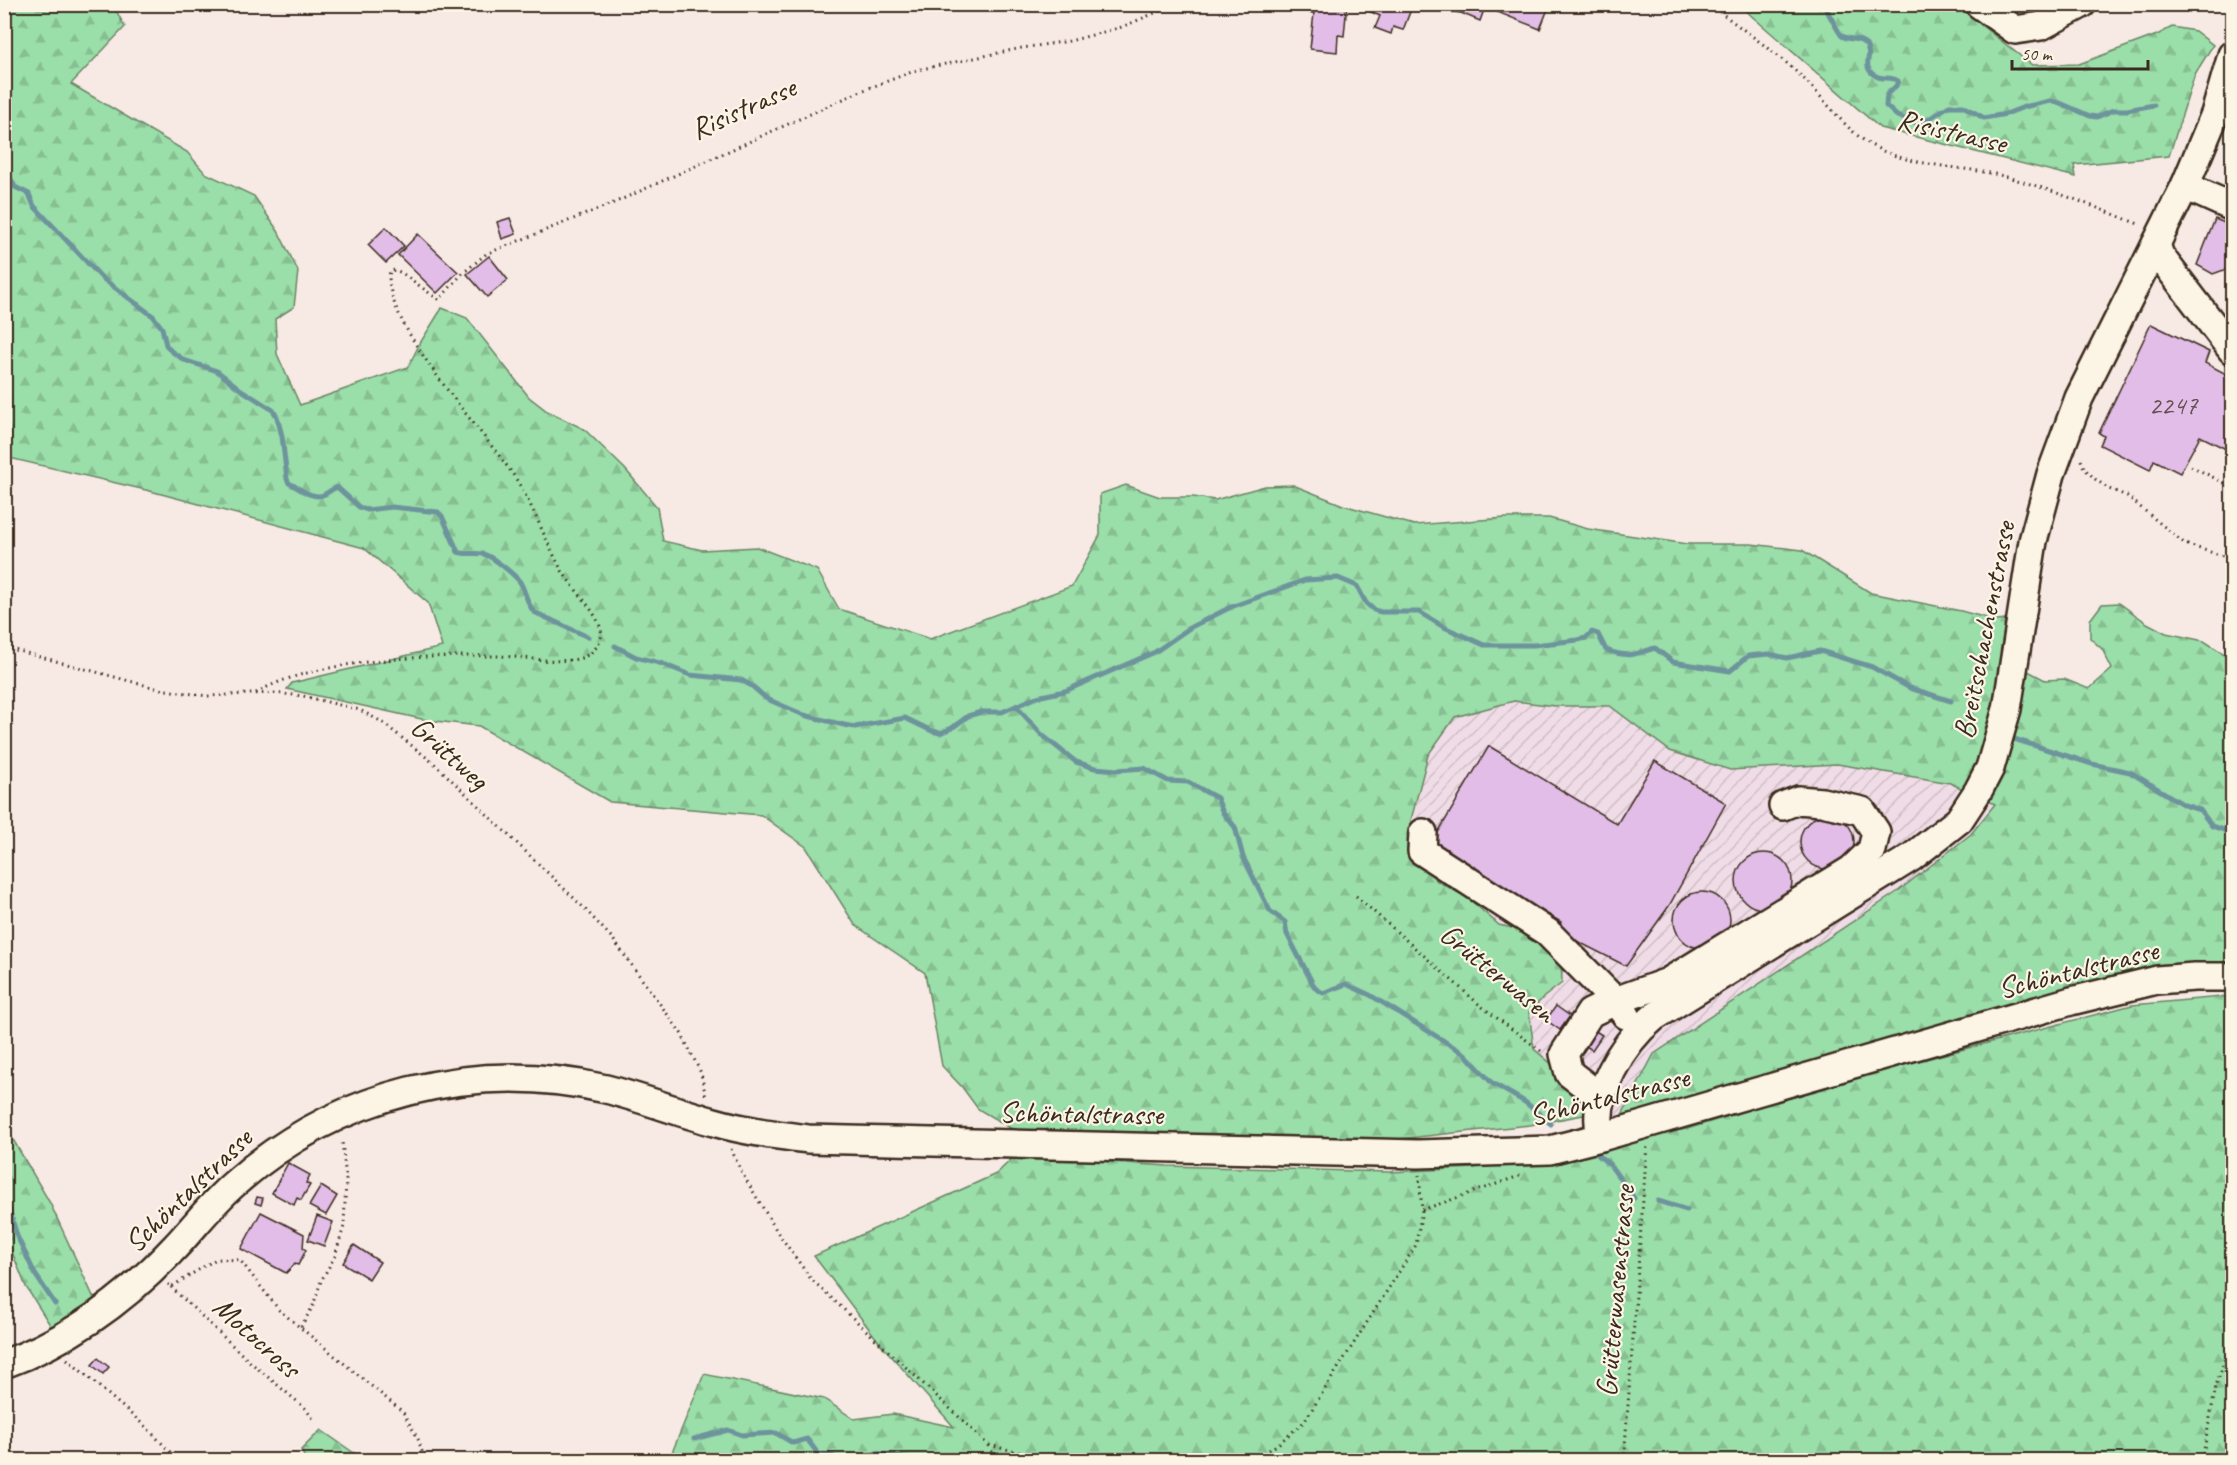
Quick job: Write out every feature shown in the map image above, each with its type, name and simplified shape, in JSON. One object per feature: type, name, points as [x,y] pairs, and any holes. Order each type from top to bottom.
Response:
[{"type":"street","points":[[1979,4],[2015,30],[2041,26],[2082,4]]},
{"type":"street","name":"Breitschachenstrasse","points":[[1601,1137],[1599,1117],[1603,1096],[1621,1052],[1639,1029],[1654,1017],[1912,857],[1959,820],[1978,791],[1990,768],[2007,709],[2033,541],[2063,439],[2149,235],[2193,189],[2232,55]]},
{"type":"street","points":[[2232,115],[2193,189],[2232,207]]},
{"type":"street","points":[[2149,235],[2160,256],[2232,350]]},
{"type":"street","points":[[1603,1096],[1595,1093],[1569,1072],[1564,1054],[1590,1013],[1677,977],[1851,870],[1872,850],[1875,832],[1862,811],[1822,802],[1798,800],[1783,806]]},
{"type":"street","points":[[1423,833],[1422,851],[1547,932],[1615,1001],[1639,1029]]},
{"type":"street","name":"Schöntalstrasse","points":[[4,1364],[50,1345],[84,1326],[132,1290],[163,1278],[233,1185],[282,1146],[335,1116],[436,1083],[508,1077],[555,1080],[606,1089],[716,1123],[768,1134],[808,1139],[1418,1154],[1550,1150],[2082,999],[2157,980],[2232,977]]},
{"type":"path","name":"Risistrasse","points":[[256,693],[301,675],[337,668],[412,657],[498,656],[552,660],[578,658],[593,650],[600,642],[600,628],[562,571],[513,474],[463,411],[402,325],[390,295],[387,281],[390,271],[395,270],[440,300],[462,274],[486,254],[616,202],[806,115],[894,78],[917,70],[1070,40],[1122,27],[1176,4]]},
{"type":"path","name":"Risistrasse","points":[[1710,4],[1802,77],[1845,124],[1869,144],[1890,154],[1916,161],[2002,176],[2062,194],[2149,235]]},
{"type":"path","points":[[2063,439],[2074,444],[2084,468],[2095,479],[2109,489],[2127,496],[2186,544],[2226,557],[2232,550]]},
{"type":"path","points":[[2191,466],[2232,487]]},
{"type":"path","name":"Grüttweg","points":[[4,647],[159,689],[207,696],[256,693],[303,696],[360,710],[399,733],[436,765],[581,904],[612,938],[681,1033],[701,1072],[708,1111],[723,1132],[742,1173],[778,1233],[811,1279],[987,1444]]},
{"type":"path","name":"Grütterwasen","points":[[1356,896],[1482,1006],[1569,1072]]},
{"type":"path","points":[[301,1328],[313,1306],[321,1281],[335,1256],[344,1226],[346,1179],[339,1124],[335,1116]]},
{"type":"path","name":"Grütterwasenstrasse","points":[[1624,1461],[1632,1324],[1644,1206],[1647,1124]]},
{"type":"path","points":[[1254,1461],[1304,1422],[1416,1245],[1422,1210],[1418,1154]]},
{"type":"path","points":[[1422,1210],[1524,1174]]},
{"type":"path","points":[[163,1278],[216,1259],[240,1260],[279,1310],[403,1412],[418,1439],[425,1461]]},
{"type":"path","name":"Motocross","points":[[163,1278],[250,1362],[305,1408],[314,1420]]},
{"type":"path","points":[[2202,1461],[2216,1386],[2232,1338]]},
{"type":"path","points":[[50,1345],[120,1403],[178,1461]]},
{"type":"path","points":[[987,1444],[997,1461]]},
{"type":"path","points":[[987,1444],[1050,1461]]},
{"type":"shaded area","points":[[1514,701],[1555,706],[1610,706],[1670,751],[1730,770],[1837,764],[1950,783],[1995,804],[1971,834],[1897,892],[1654,1054],[1618,1122],[1589,1114],[1561,1072],[1534,1049],[1529,1012],[1562,983],[1534,933],[1499,925],[1468,898],[1437,881],[1412,854],[1411,820],[1428,755],[1455,717]]},
{"type":"green space","points":[[5,5],[113,5],[125,27],[71,84],[187,152],[205,173],[254,196],[278,231],[298,271],[294,307],[275,319],[277,354],[300,405],[408,367],[442,308],[467,318],[529,397],[547,411],[584,429],[625,469],[657,507],[663,541],[702,550],[757,547],[817,570],[839,609],[930,639],[1072,586],[1100,535],[1100,494],[1126,485],[1160,497],[1215,500],[1265,486],[1293,485],[1343,505],[1414,525],[1506,518],[1549,518],[1588,529],[1687,544],[1751,544],[1802,550],[1871,593],[1998,621],[2020,618],[2028,671],[2045,680],[2064,679],[2089,689],[2112,669],[2102,649],[2090,638],[2090,620],[2102,604],[2119,603],[2166,633],[2204,641],[2232,659],[2232,970],[2050,994],[1910,1032],[1618,1122],[1654,1054],[1897,892],[1971,834],[1995,804],[1950,783],[1837,764],[1730,770],[1670,751],[1610,706],[1555,706],[1514,701],[1455,717],[1428,755],[1411,820],[1412,853],[1437,881],[1468,898],[1499,925],[1534,933],[1561,952],[1562,983],[1529,1012],[1534,1049],[1561,1072],[1589,1114],[1530,1125],[1398,1139],[1028,1132],[1012,1129],[978,1109],[962,1087],[942,1066],[925,973],[855,925],[806,847],[761,815],[610,802],[479,726],[426,720],[287,689],[292,683],[442,647],[428,603],[364,548],[150,491],[5,457]]},
{"type":"green space","points":[[1739,5],[1964,5],[1981,25],[2032,65],[2079,64],[2157,35],[2172,27],[2195,31],[2213,45],[2195,74],[2169,156],[2074,165],[2076,177],[1880,128]]},
{"type":"green space","points":[[2232,996],[2232,1460],[669,1460],[704,1374],[824,1399],[854,1419],[893,1414],[954,1427],[879,1342],[814,1256],[996,1174],[1016,1155],[1167,1166],[1389,1172],[1474,1168],[1571,1148],[1687,1129],[1850,1079],[2132,1005]]},
{"type":"green space","points":[[4,1124],[50,1203],[98,1307],[52,1328],[26,1287],[10,1247],[5,1243]]},
{"type":"green space","points":[[321,1430],[364,1460],[306,1460],[301,1450]]},
{"type":"building","points":[[1311,4],[1347,4],[1344,36],[1338,35],[1337,52],[1310,49],[1314,13],[1310,13]]},
{"type":"building","points":[[1369,4],[1413,4],[1403,30],[1393,27],[1391,34],[1375,28],[1380,16],[1367,10]]},
{"type":"building","points":[[1449,4],[1550,4],[1540,29],[1485,7],[1480,21],[1461,13],[1446,11]]},
{"type":"building","points":[[2232,169],[2232,187],[2226,184]]},
{"type":"building","points":[[510,218],[516,234],[502,239],[497,222]]},
{"type":"building","points":[[2215,219],[2232,226],[2232,267],[2213,274],[2197,265]]},
{"type":"building","points":[[386,227],[404,246],[386,263],[368,245]]},
{"type":"building","points":[[418,234],[458,272],[437,293],[398,255]]},
{"type":"building","points":[[489,256],[508,280],[487,297],[467,274]]},
{"type":"building","points":[[2151,324],[2209,352],[2205,363],[2232,377],[2232,452],[2200,436],[2180,473],[2154,460],[2150,470],[2100,445],[2104,436],[2099,433]]},
{"type":"building","points":[[1489,746],[1617,824],[1655,761],[1726,803],[1669,906],[1626,966],[1557,931],[1561,922],[1430,846]]},
{"type":"building","points":[[1827,815],[1837,817],[1846,823],[1852,832],[1854,842],[1852,852],[1846,861],[1837,867],[1827,869],[1817,867],[1808,861],[1802,852],[1800,842],[1802,832],[1808,823],[1817,817]]},
{"type":"building","points":[[1758,853],[1770,853],[1780,857],[1788,865],[1792,881],[1788,897],[1780,905],[1770,909],[1758,909],[1748,905],[1740,897],[1736,887],[1736,875],[1740,865],[1748,857]]},
{"type":"building","points":[[1702,892],[1717,897],[1725,905],[1730,920],[1725,935],[1717,943],[1702,948],[1687,943],[1679,935],[1674,920],[1679,905],[1687,897]]},
{"type":"building","points":[[1556,1006],[1570,1016],[1560,1030],[1546,1020]]},
{"type":"building","points":[[1573,1017],[1602,1035],[1592,1050],[1564,1032]]},
{"type":"building","points":[[288,1163],[310,1175],[306,1183],[310,1185],[301,1200],[297,1198],[294,1205],[272,1193]]},
{"type":"building","points":[[321,1186],[337,1196],[326,1215],[309,1206]]},
{"type":"building","points":[[257,1197],[263,1198],[261,1205],[255,1203]]},
{"type":"building","points":[[261,1212],[304,1234],[303,1248],[306,1250],[298,1265],[295,1264],[286,1273],[241,1249]]},
{"type":"building","points":[[317,1216],[333,1222],[324,1246],[308,1240]]},
{"type":"building","points":[[354,1245],[380,1262],[369,1279],[343,1263]]},
{"type":"building","points":[[98,1358],[109,1367],[103,1374],[92,1365]]},
{"type":"waterway","points":[[1824,4],[1842,36],[1859,40],[1865,44],[1871,72],[1876,76],[1898,81],[1887,94],[1886,106],[1897,116],[1916,123],[1924,122],[1949,106],[1963,106],[1984,118],[2050,101],[2097,117],[2113,110],[2154,105]]},
{"type":"waterway","points":[[4,166],[15,187],[29,194],[34,206],[102,278],[153,316],[162,328],[166,345],[171,351],[184,360],[217,371],[273,410],[282,436],[289,483],[316,496],[321,496],[337,487],[359,507],[367,510],[392,507],[438,512],[458,552],[483,554],[490,557],[520,582],[534,612],[588,637]]},
{"type":"waterway","points":[[615,646],[636,657],[663,664],[690,675],[741,680],[767,699],[804,715],[855,727],[905,718],[940,733],[952,728],[968,716],[981,712],[1002,712],[1037,697],[1065,691],[1155,652],[1191,627],[1231,607],[1305,580],[1338,578],[1357,586],[1366,603],[1374,610],[1419,612],[1444,627],[1484,645],[1534,645],[1578,640],[1586,638],[1592,632],[1598,634],[1606,650],[1620,654],[1631,655],[1655,648],[1673,662],[1730,671],[1748,656],[1769,654],[1787,658],[1820,651],[1872,667],[1910,688],[1951,701]]},
{"type":"waterway","points":[[1016,706],[1042,735],[1076,762],[1095,768],[1117,770],[1144,768],[1168,781],[1188,782],[1217,798],[1223,813],[1235,827],[1243,857],[1270,911],[1285,922],[1287,934],[1315,988],[1323,993],[1346,984],[1370,995],[1465,1054],[1492,1083],[1525,1102],[1551,1124]]},
{"type":"waterway","points":[[2011,738],[2092,764],[2130,772],[2184,805],[2200,810],[2212,826],[2232,833]]},
{"type":"waterway","points":[[1598,1155],[1610,1165],[1634,1198]]},
{"type":"waterway","points":[[1658,1201],[1687,1210]]},
{"type":"waterway","points":[[4,1206],[9,1209],[17,1236],[35,1274],[55,1304]]},
{"type":"waterway","points":[[694,1439],[728,1430],[742,1435],[776,1433],[793,1443],[807,1439],[819,1455],[830,1455],[840,1460]]},
{"type":"waterway","points":[[862,1460],[876,1453],[915,1460]]}]
